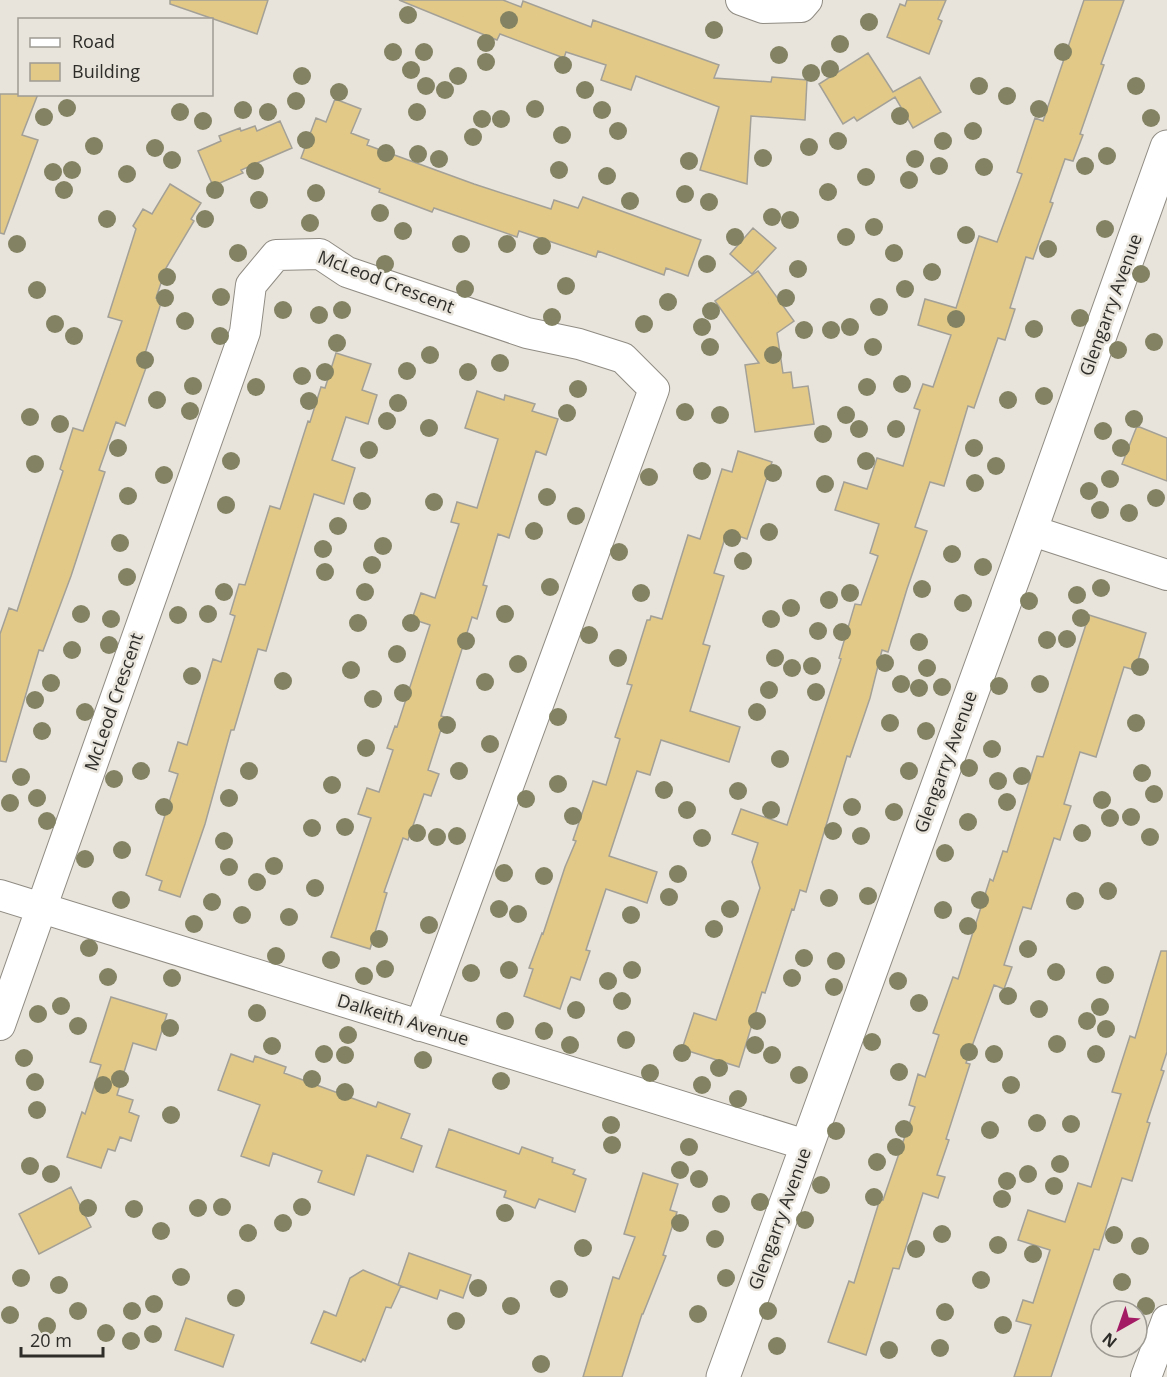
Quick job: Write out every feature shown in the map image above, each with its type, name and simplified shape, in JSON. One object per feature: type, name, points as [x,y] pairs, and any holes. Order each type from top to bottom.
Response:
[{"type":"street","points":[[741,0],[764,8],[801,7],[807,0]]},
{"type":"street","name":"Glengarry Avenue","points":[[723,1377],[1167,147]]},
{"type":"street","name":"McLeod Crescent","points":[[0,1025],[245,332],[251,285],[276,255],[320,254],[347,272],[527,333],[579,344],[623,358],[654,389],[420,1026]]},
{"type":"street","points":[[1030,530],[1167,575]]},
{"type":"street","name":"Dalkeith Avenue","points":[[0,895],[806,1145]]},
{"type":"street","points":[[1146,1377],[1167,1320]]},
{"type":"building","points":[[170,0],[268,0],[257,34],[170,4]]},
{"type":"building","points":[[399,0],[503,0],[521,7],[523,1],[591,27],[593,20],[719,65],[714,78],[771,82],[772,77],[807,80],[805,120],[751,116],[747,184],[700,170],[719,107],[636,76],[631,90],[601,80],[606,65],[566,52],[564,58],[500,34],[497,40]]},
{"type":"building","points":[[907,0],[946,0],[938,19],[942,21],[929,54],[887,37],[900,4],[905,6]]},
{"type":"building","points":[[1084,0],[1124,0],[1101,64],[1104,65],[1080,134],[1083,135],[1073,161],[1065,159],[1050,202],[1053,203],[1033,259],[1026,257],[1010,308],[1015,309],[1005,340],[998,338],[974,408],[968,406],[944,486],[930,482],[915,527],[927,531],[888,652],[882,650],[870,698],[850,757],[847,756],[806,892],[800,890],[794,910],[792,909],[765,993],[762,992],[739,1067],[682,1049],[694,1013],[716,1020],[760,888],[752,862],[758,843],[732,834],[741,809],[787,825],[841,659],[839,658],[855,604],[861,605],[878,556],[870,553],[879,524],[835,510],[844,482],[867,489],[877,458],[903,466],[920,410],[914,408],[923,384],[933,387],[951,335],[918,325],[925,299],[956,308],[979,236],[997,242],[1022,174],[1017,172],[1035,118],[1043,121]]},
{"type":"building","points":[[868,53],[893,92],[920,77],[941,112],[913,128],[895,97],[857,121],[854,117],[843,124],[819,84]]},
{"type":"building","points":[[0,94],[37,96],[22,135],[38,140],[4,234],[0,233]]},
{"type":"building","points":[[335,99],[361,109],[351,133],[369,140],[367,145],[551,209],[554,200],[578,208],[583,197],[701,240],[688,276],[666,268],[664,275],[598,251],[596,257],[519,231],[517,237],[434,208],[432,212],[301,158],[316,118],[326,122]]},
{"type":"building","points":[[280,121],[292,148],[241,170],[243,173],[213,186],[198,151],[221,141],[219,136],[240,128],[241,131],[255,126],[257,131]]},
{"type":"building","points":[[170,184],[201,203],[191,219],[194,221],[166,268],[156,298],[162,300],[142,363],[147,365],[125,426],[116,422],[99,470],[105,472],[71,576],[43,651],[39,650],[6,762],[0,761],[0,634],[9,608],[17,611],[63,471],[60,469],[73,428],[83,431],[122,321],[108,317],[136,229],[133,226],[143,209],[152,214]]},
{"type":"building","points":[[753,228],[776,248],[752,274],[730,254]]},
{"type":"building","points":[[758,271],[794,321],[777,333],[783,373],[791,372],[793,388],[808,386],[814,424],[755,432],[745,365],[759,363],[715,301]]},
{"type":"building","points":[[336,353],[371,364],[362,390],[377,395],[368,424],[346,417],[332,460],[355,468],[344,504],[314,494],[266,651],[258,649],[234,730],[231,730],[205,824],[180,897],[159,890],[162,881],[146,875],[178,774],[169,771],[178,742],[187,745],[213,659],[221,662],[235,616],[230,614],[239,584],[245,585],[270,506],[280,509],[308,421],[310,422],[321,387],[325,388]]},
{"type":"building","points":[[477,391],[504,400],[505,395],[535,404],[532,411],[558,419],[546,455],[536,451],[509,538],[498,534],[483,585],[487,586],[477,619],[472,617],[441,716],[445,717],[428,770],[439,774],[431,796],[424,794],[408,840],[403,838],[384,892],[387,893],[370,949],[331,937],[371,818],[358,814],[367,788],[379,792],[393,750],[387,748],[395,726],[397,727],[430,625],[412,619],[421,593],[435,598],[459,524],[451,522],[457,502],[477,508],[498,439],[465,428]]},
{"type":"building","points":[[1137,426],[1167,438],[1167,481],[1122,464]]},
{"type":"building","points":[[738,451],[772,462],[747,539],[727,532],[714,573],[724,576],[703,644],[710,646],[690,711],[740,727],[729,762],[661,740],[650,775],[637,771],[609,856],[657,872],[647,903],[606,889],[586,950],[590,951],[580,980],[571,977],[560,1009],[524,996],[533,969],[529,968],[576,841],[573,840],[593,781],[606,785],[620,739],[615,737],[632,685],[627,684],[647,620],[650,620],[651,616],[662,619],[688,535],[700,539],[722,469],[732,472]]},
{"type":"building","points":[[1089,615],[1146,633],[1135,670],[1124,667],[1096,757],[1080,752],[1064,804],[1071,806],[1060,840],[1054,838],[1031,909],[1023,907],[1004,965],[1012,967],[1004,989],[994,985],[966,1063],[970,1064],[937,1175],[945,1177],[938,1198],[923,1193],[899,1269],[893,1268],[866,1355],[828,1342],[849,1281],[854,1283],[880,1199],[883,1200],[915,1107],[909,1105],[918,1074],[925,1077],[939,1035],[933,1033],[953,977],[958,979],[990,879],[993,881],[1003,851],[1007,852],[1037,756],[1043,757]]},
{"type":"building","points":[[1161,951],[1167,951],[1167,1052],[1161,1070],[1164,1071],[1147,1122],[1150,1123],[1132,1181],[1122,1178],[1099,1250],[1094,1249],[1051,1377],[1014,1377],[1031,1325],[1016,1321],[1023,1300],[1033,1303],[1050,1250],[1018,1240],[1028,1210],[1065,1222],[1078,1183],[1091,1187],[1121,1094],[1112,1092],[1130,1036],[1135,1038]]},
{"type":"building","points":[[111,997],[167,1014],[156,1050],[133,1043],[117,1095],[133,1100],[129,1112],[139,1116],[131,1141],[120,1137],[115,1151],[108,1149],[101,1168],[67,1157],[82,1112],[85,1114],[101,1065],[90,1062]]},
{"type":"building","points":[[231,1054],[253,1062],[255,1056],[286,1067],[284,1073],[376,1107],[378,1102],[410,1114],[401,1138],[422,1146],[413,1172],[367,1155],[354,1195],[318,1182],[322,1171],[273,1153],[269,1166],[241,1156],[260,1105],[218,1090]]},
{"type":"building","points":[[449,1129],[519,1154],[522,1147],[553,1158],[552,1162],[575,1170],[573,1174],[586,1179],[575,1212],[539,1199],[535,1208],[504,1197],[506,1191],[436,1167]]},
{"type":"building","points":[[643,1173],[678,1184],[670,1210],[677,1212],[663,1255],[666,1256],[642,1314],[622,1377],[583,1377],[613,1277],[619,1279],[635,1237],[624,1234]]},
{"type":"building","points":[[71,1187],[91,1227],[39,1254],[19,1214]]},
{"type":"building","points":[[409,1253],[471,1275],[463,1298],[440,1290],[437,1299],[398,1285]]},
{"type":"building","points":[[363,1270],[401,1286],[391,1308],[386,1307],[365,1361],[363,1359],[361,1362],[311,1343],[324,1311],[336,1316],[350,1278]]},
{"type":"building","points":[[186,1318],[234,1335],[223,1367],[175,1350]]}]
